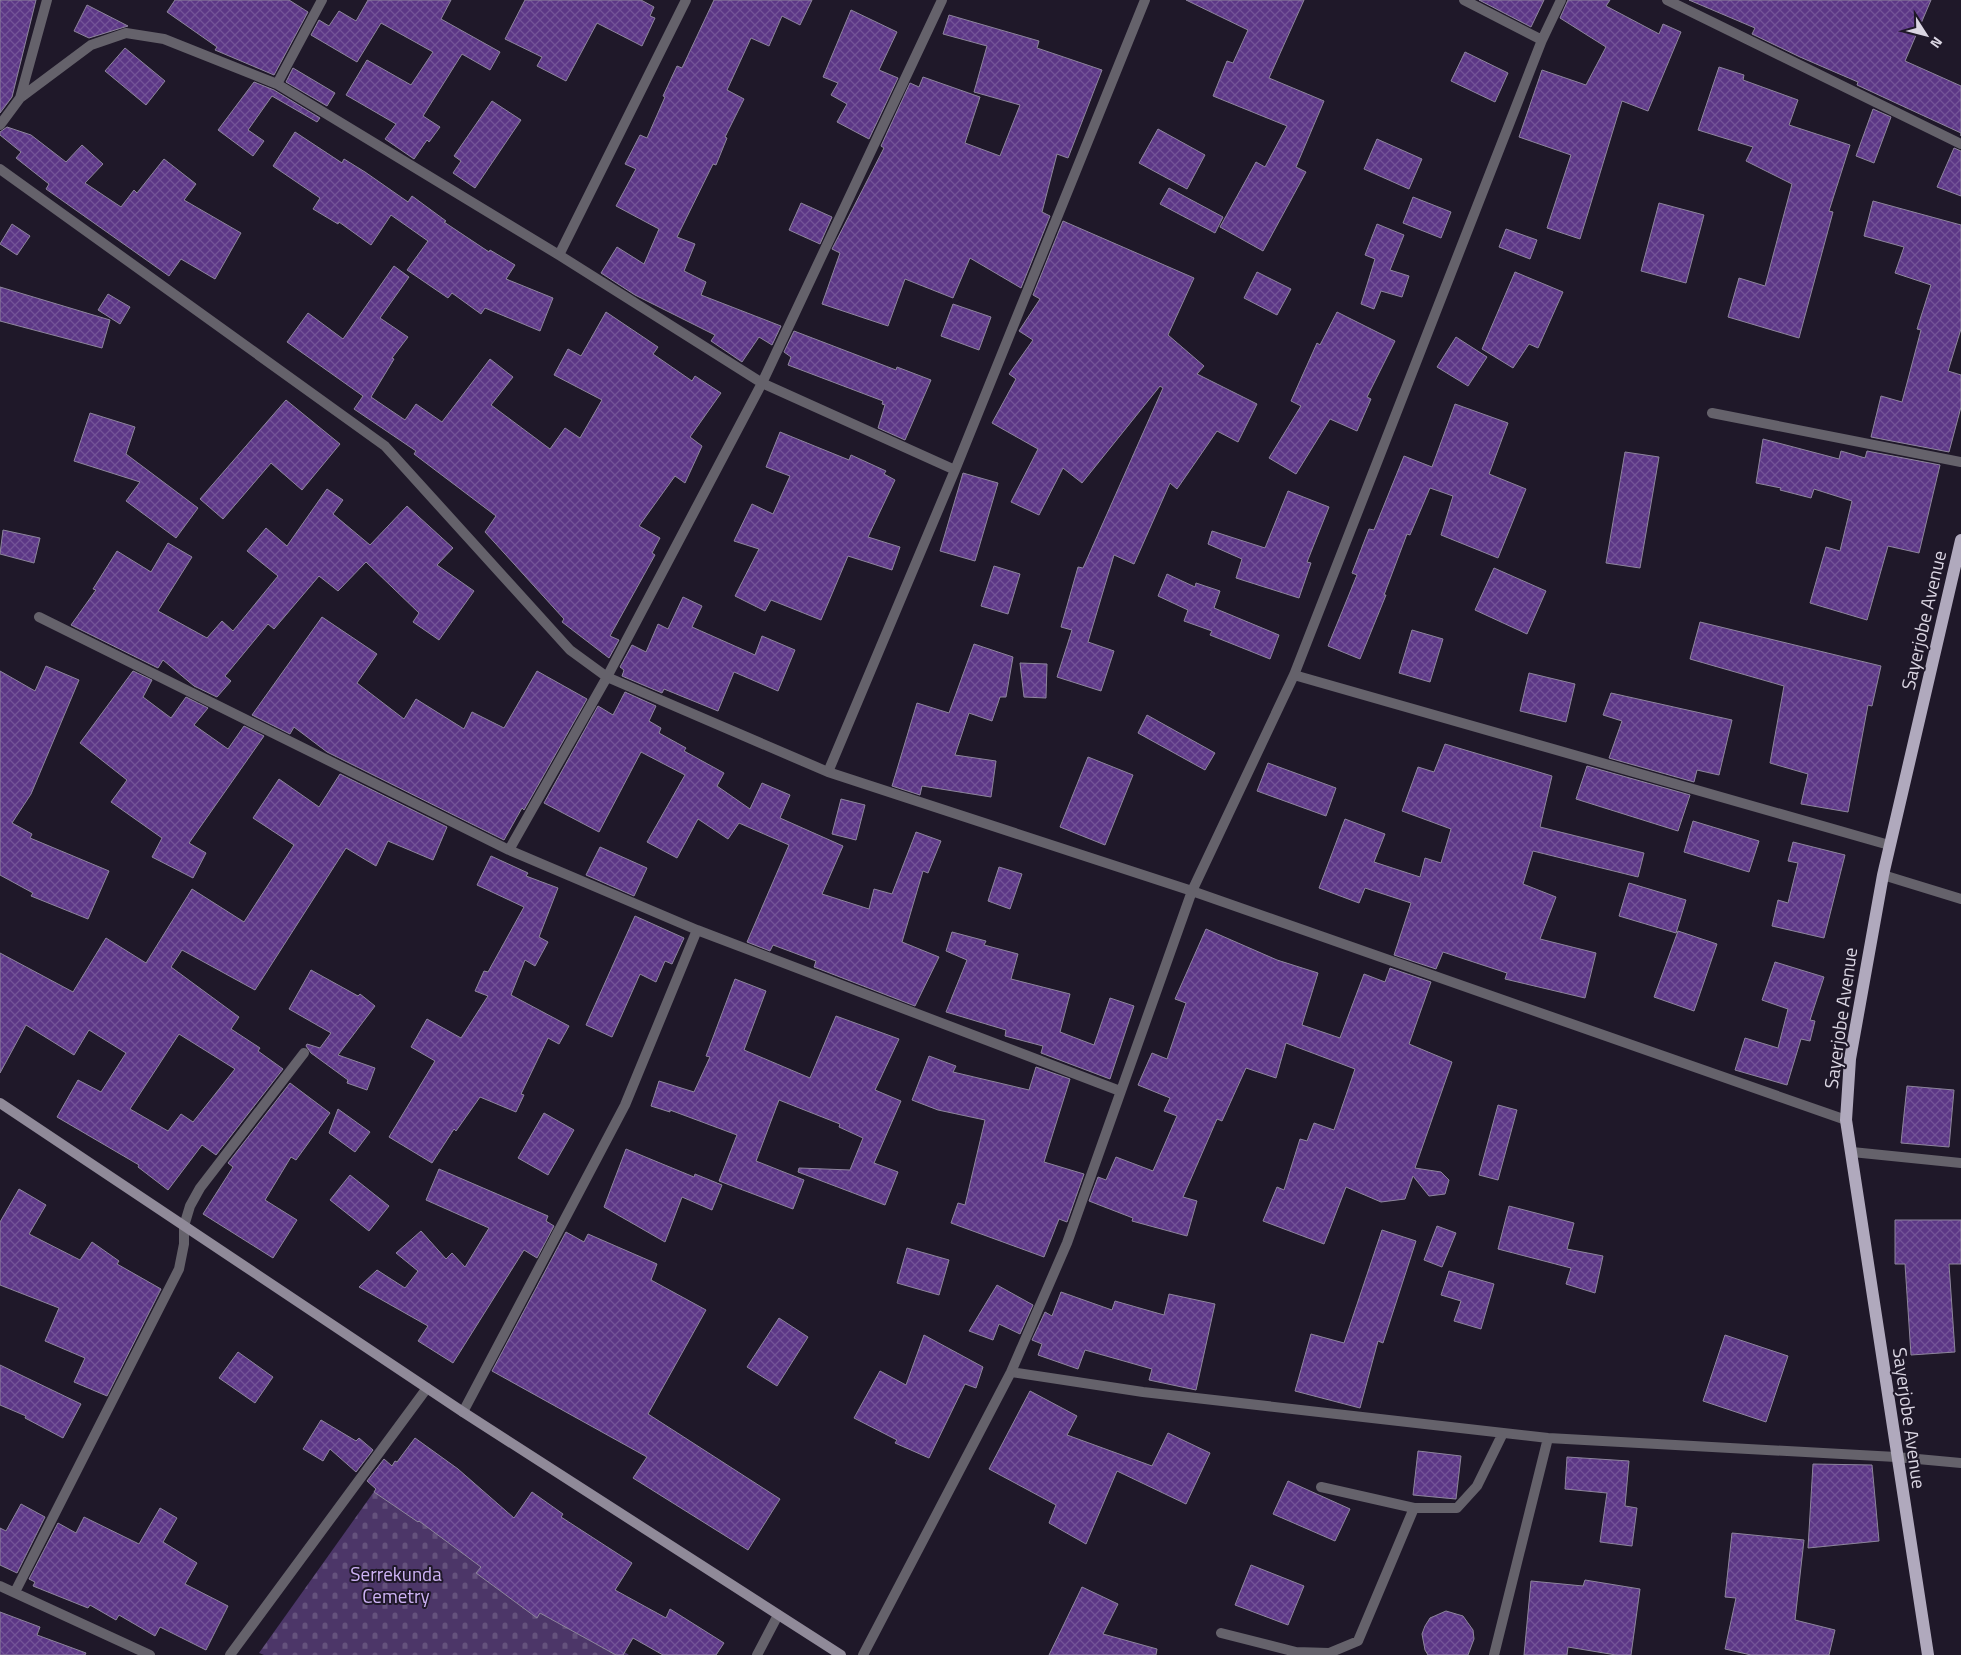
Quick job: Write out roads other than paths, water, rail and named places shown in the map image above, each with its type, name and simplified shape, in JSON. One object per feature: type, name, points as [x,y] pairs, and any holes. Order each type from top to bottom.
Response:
[{"type":"main road","name":"Sayerjobe Avenue","points":[[1928,1655],[1846,1120],[1850,1059],[1882,875],[1961,540]]},
{"type":"street","points":[[20,98],[47,0]]},
{"type":"street","points":[[277,84],[322,0]]},
{"type":"street","points":[[559,255],[686,0]]},
{"type":"street","points":[[509,850],[606,678],[762,383],[942,0]]},
{"type":"street","points":[[828,772],[955,470],[1145,0]]},
{"type":"street","points":[[1464,0],[1542,40]]},
{"type":"street","points":[[863,1655],[1012,1372],[1067,1243],[1192,890],[1294,675],[1542,40],[1561,0]]},
{"type":"street","points":[[1667,0],[1961,144]]},
{"type":"street","points":[[0,125],[20,98],[91,45],[126,33],[164,39],[277,84],[559,255],[762,383],[955,470]]},
{"type":"street","points":[[0,169],[385,446],[570,650],[606,678],[828,772],[1192,890],[1846,1120]]},
{"type":"street","points":[[1712,413],[1961,462]]},
{"type":"street","points":[[39,617],[509,850],[697,930],[1120,1091]]},
{"type":"street","points":[[1294,675],[1889,845]]},
{"type":"street","points":[[1882,875],[1961,899]]},
{"type":"street","points":[[463,1412],[625,1105],[697,930]]},
{"type":"street","points":[[15,1592],[179,1269],[184,1244],[184,1226],[190,1206],[200,1188],[304,1053]]},
{"type":"street","points":[[0,1103],[463,1412],[841,1655]]},
{"type":"street","points":[[1852,1152],[1961,1163]]},
{"type":"street","points":[[1012,1372],[1143,1392],[1548,1438],[1896,1456],[1961,1463]]},
{"type":"street","points":[[230,1655],[427,1388]]},
{"type":"street","points":[[1322,1487],[1414,1508],[1457,1508],[1477,1486],[1504,1432]]},
{"type":"street","points":[[1494,1655],[1548,1438]]},
{"type":"street","points":[[1221,1633],[1296,1652],[1329,1653],[1358,1641],[1414,1508]]},
{"type":"street","points":[[0,1586],[150,1655]]},
{"type":"street","points":[[758,1655],[778,1615]]},
{"type":"park label","name":"Serrekunda Cemetry","points":[[396,1584]]}]
